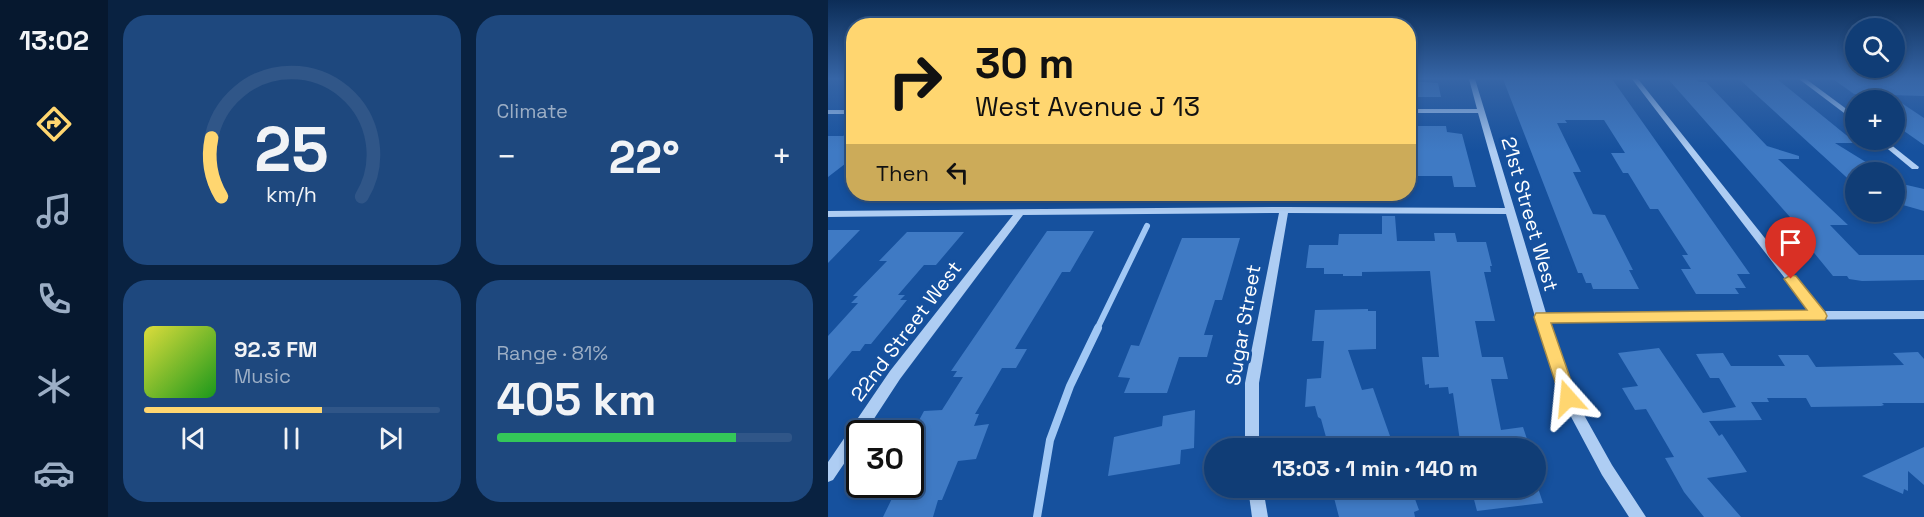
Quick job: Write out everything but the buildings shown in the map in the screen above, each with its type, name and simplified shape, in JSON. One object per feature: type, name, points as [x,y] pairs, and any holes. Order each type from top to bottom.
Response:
[{"type":"street","name":"21st Street West","points":[[1480,103],[1509,211],[1568,398],[1607,471],[1638,517]]},
{"type":"street","points":[[1654,103],[1820,316]]},
{"type":"street","points":[[1416,111],[1482,111]]},
{"type":"street","points":[[828,112],[846,112]]},
{"type":"street","points":[[1894,150],[1915,166]]},
{"type":"street","points":[[828,214],[1284,210],[1509,211]]},
{"type":"street","name":"Sugar Street","points":[[1252,438],[1252,383],[1284,210]]},
{"type":"street","name":"22nd Street West","points":[[828,475],[895,375],[1020,213]]},
{"type":"street","points":[[1541,317],[1924,315]]},
{"type":"street","points":[[1257,498],[1260,517]]},
{"type":"waterway","points":[[1097,329],[1147,226]]},
{"type":"waterway","points":[[1037,517],[1050,440],[1070,386],[1098,328]]},
{"type":"route","points":[[1568,398],[1541,317],[1820,316],[1791,279]]}]
